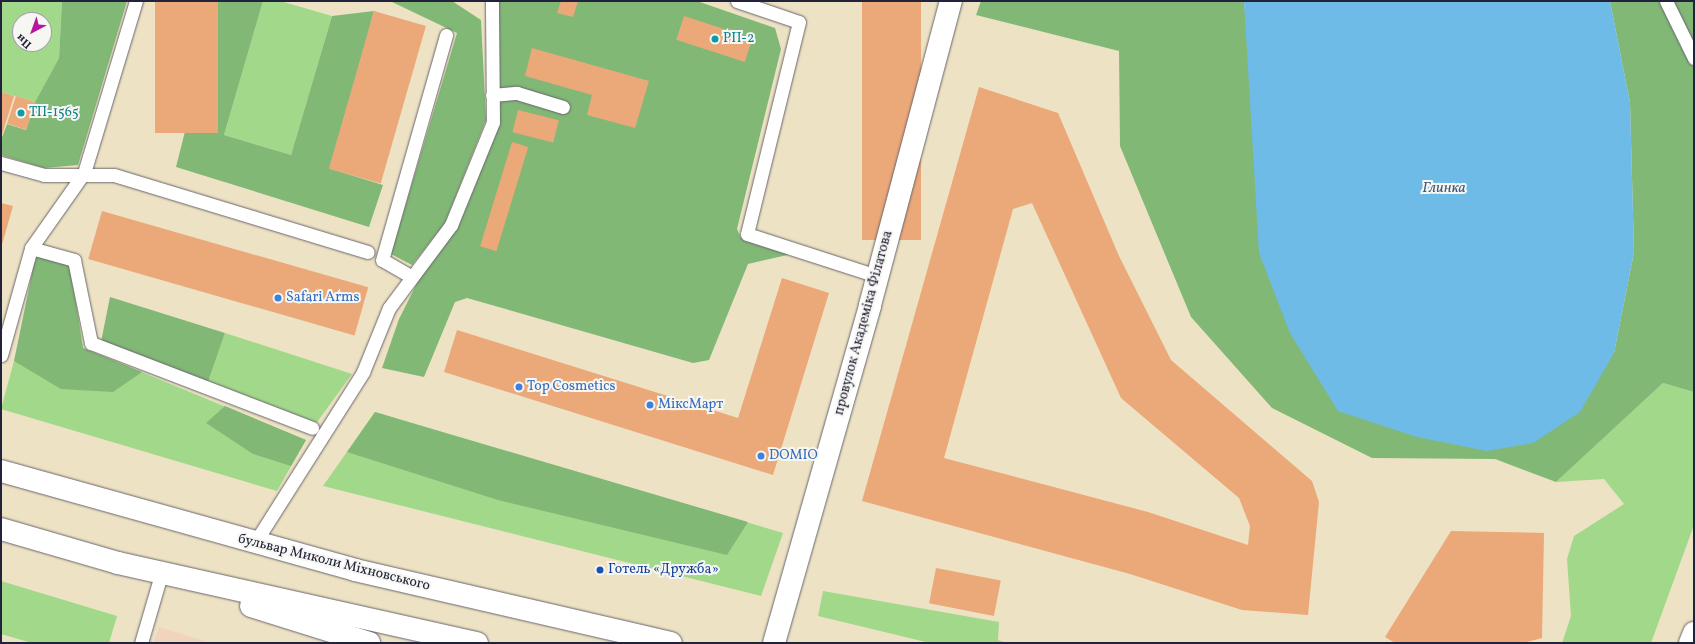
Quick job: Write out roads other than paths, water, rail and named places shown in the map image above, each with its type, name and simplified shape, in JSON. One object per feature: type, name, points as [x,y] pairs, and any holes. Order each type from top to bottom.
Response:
[{"type":"main road","name":"провулок Академіка Філатова","points":[[774,643],[877,276],[951,1]]},
{"type":"main road","name":"бульвар Миколи Міхновського","points":[[1,471],[254,544],[670,643]]},
{"type":"main road","points":[[1,529],[118,563],[160,578],[369,643]]},
{"type":"main road","points":[[118,563],[477,643]]},
{"type":"main road","points":[[1690,643],[1694,633]]},
{"type":"lane","points":[[1,355],[31,248],[84,173],[136,1]]},
{"type":"lane","points":[[254,544],[363,372],[389,308],[451,225],[493,122],[492,1]]},
{"type":"lane","points":[[737,1],[799,22],[747,234],[877,276]]},
{"type":"lane","points":[[1666,1],[1694,58]]},
{"type":"lane","points":[[412,277],[382,260],[446,35]]},
{"type":"lane","points":[[492,95],[517,93],[563,107]]},
{"type":"lane","points":[[1,163],[44,176],[84,173],[114,175],[368,252]]},
{"type":"lane","points":[[31,248],[74,260],[91,343],[312,428]]},
{"type":"lane","points":[[141,643],[160,578]]},
{"type":"water","name":"Глинка","points":[[1244,1],[1610,1],[1630,103],[1634,252],[1614,353],[1580,412],[1533,443],[1487,451],[1417,437],[1338,411],[1290,333],[1259,253]]},
{"type":"place","name":"РП-2","points":[[715,39]]},
{"type":"place","name":"ТП-1565","points":[[21,113]]},
{"type":"place","name":"Safari Arms","points":[[278,298]]},
{"type":"place","name":"Top Cosmetics","points":[[519,387]]},
{"type":"place","name":"МіксМарт","points":[[650,405]]},
{"type":"place","name":"DOMIO","points":[[761,456]]},
{"type":"place","name":"Готель «Дружба»","points":[[600,570]]}]
